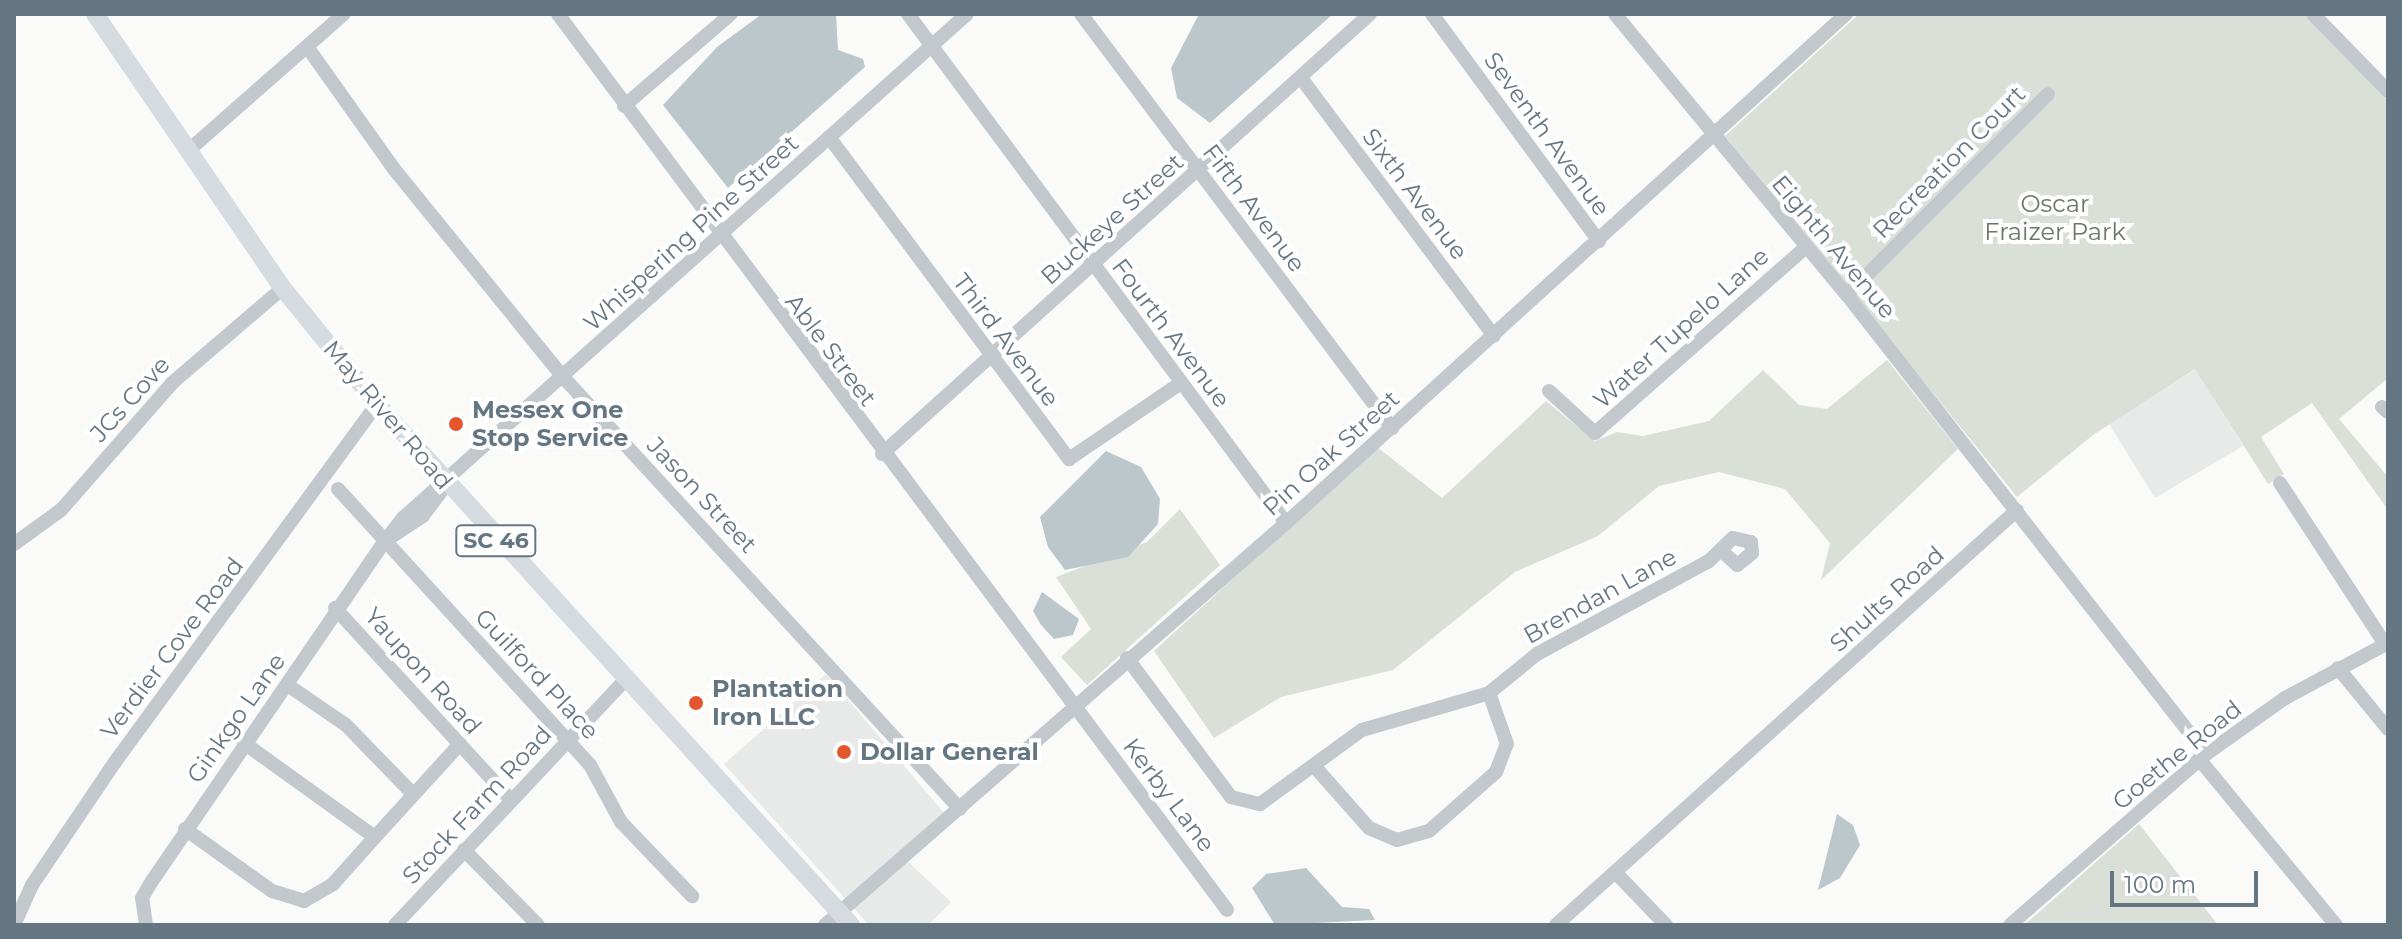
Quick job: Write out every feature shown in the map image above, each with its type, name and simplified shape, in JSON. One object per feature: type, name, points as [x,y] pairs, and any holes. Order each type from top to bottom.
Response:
[{"type":"main road","name":"May River Road","points":[[95,14],[283,288],[377,404],[446,485],[624,681],[830,919],[851,925]]},
{"type":"street","points":[[189,150],[344,14]]},
{"type":"street","name":"Able Street","points":[[558,14],[719,237],[1075,707]]},
{"type":"street","points":[[624,106],[731,14]]},
{"type":"street","name":"Fourth Avenue","points":[[908,14],[1286,523]]},
{"type":"street","name":"Whispering Pine Street","points":[[446,485],[967,14]]},
{"type":"street","name":"Fifth Avenue","points":[[1081,14],[1392,428]]},
{"type":"street","name":"Buckeye Street","points":[[882,454],[1370,14]]},
{"type":"street","name":"Seventh Avenue","points":[[1432,14],[1599,241]]},
{"type":"street","name":"Eighth Avenue","points":[[1615,14],[1847,295],[2017,510]]},
{"type":"street","name":"Pin Oak Street","points":[[830,919],[1286,523],[1846,14]]},
{"type":"street","points":[[2313,14],[2388,91]]},
{"type":"street","name":"Jason Street","points":[[308,48],[394,169],[564,378],[960,809]]},
{"type":"street","name":"Sixth Avenue","points":[[1301,78],[1494,336]]},
{"type":"street","name":"Recreation Court","points":[[1847,295],[2048,94]]},
{"type":"street","name":"Third Avenue","points":[[829,137],[990,358],[1069,459],[1181,383]]},
{"type":"street","name":"Water Tupelo Lane","points":[[1549,391],[1595,433],[1806,247]]},
{"type":"street","name":"JCs Cove","points":[[14,544],[61,510],[172,383],[283,288]]},
{"type":"street","name":"Verdier Cove Road","points":[[14,925],[32,885],[115,762],[377,404]]},
{"type":"street","points":[[2280,483],[2386,643]]},
{"type":"street","name":"Ginkgo Lane","points":[[146,925],[142,898],[244,743],[289,686],[335,608],[385,541],[446,485]]},
{"type":"street","name":"Guilford Place","points":[[338,489],[568,740],[621,822],[692,896]]},
{"type":"street","points":[[2017,510],[2202,757],[2336,925]]},
{"type":"street","name":"Shults Road","points":[[1556,925],[2017,510]]},
{"type":"street","name":"Brendan Lane","points":[[1127,658],[1231,797],[1260,804],[1362,730],[1489,693],[1573,632],[1721,550]]},
{"type":"street","name":"Yaupon Road","points":[[335,608],[511,800]]},
{"type":"street","name":"Goethe Road","points":[[2010,925],[2202,757],[2338,668],[2386,643]]},
{"type":"street","points":[[2338,668],[2388,729]]},
{"type":"street","name":"Stock Farm Road","points":[[395,925],[624,681]]},
{"type":"street","points":[[289,686],[346,725],[412,793]]},
{"type":"street","points":[[1315,767],[1369,828],[1397,840],[1429,831],[1496,772],[1507,744],[1489,693]]},
{"type":"street","name":"Kerby Lane","points":[[1075,707],[1227,910]]},
{"type":"street","points":[[244,743],[375,837]]},
{"type":"street","points":[[185,829],[272,891],[304,901],[333,884],[412,793],[460,744]]},
{"type":"street","points":[[464,850],[538,925]]},
{"type":"street","points":[[1615,872],[1666,925]]},
{"type":"shaded area","points":[[762,14],[836,14],[838,50],[863,59],[865,67],[728,188],[663,105],[717,47]]},
{"type":"shaded area","points":[[1199,14],[1333,14],[1210,123],[1177,98],[1171,68]]},
{"type":"shaded area","points":[[2196,369],[2243,446],[2155,498],[2109,424]]},
{"type":"shaded area","points":[[1106,451],[1141,467],[1160,499],[1158,524],[1128,557],[1065,570],[1048,547],[1040,517]]},
{"type":"shaded area","points":[[1042,592],[1079,619],[1073,635],[1054,639],[1041,625],[1033,611]]},
{"type":"shaded area","points":[[826,674],[945,814],[900,854],[951,902],[928,925],[869,925],[724,764]]},
{"type":"shaded area","points":[[1837,814],[1853,825],[1860,845],[1840,878],[1818,890]]},
{"type":"shaded area","points":[[1306,868],[1342,907],[1369,909],[1375,920],[1275,925],[1252,888],[1266,874]]},
{"type":"green space","name":"Oscar Fraizer Park","points":[[1859,14],[2304,14],[2388,100],[2388,378],[2339,419],[2388,477],[2388,510],[2312,403],[2261,437],[2284,474],[2268,484],[2195,369],[2093,435],[2017,497],[1725,136]]},
{"type":"green space","points":[[1887,360],[1958,449],[1821,580],[1830,543],[1785,489],[1719,472],[1659,486],[1598,536],[1515,572],[1393,670],[1281,697],[1214,738],[1154,651],[1377,447],[1442,498],[1546,401],[1595,441],[1617,432],[1643,436],[1709,421],[1763,370],[1799,405],[1827,409]]},
{"type":"green space","points":[[1180,509],[1220,565],[1087,685],[1061,657],[1091,629],[1056,577],[1147,542]]},
{"type":"green space","points":[[2139,824],[2218,925],[2024,925],[2030,920]]},
{"type":"place","name":"Messex One Stop Service","points":[[456,424]]},
{"type":"place","name":"Plantation Iron LLC","points":[[696,703]]},
{"type":"place","name":"Dollar General","points":[[844,752]]}]
